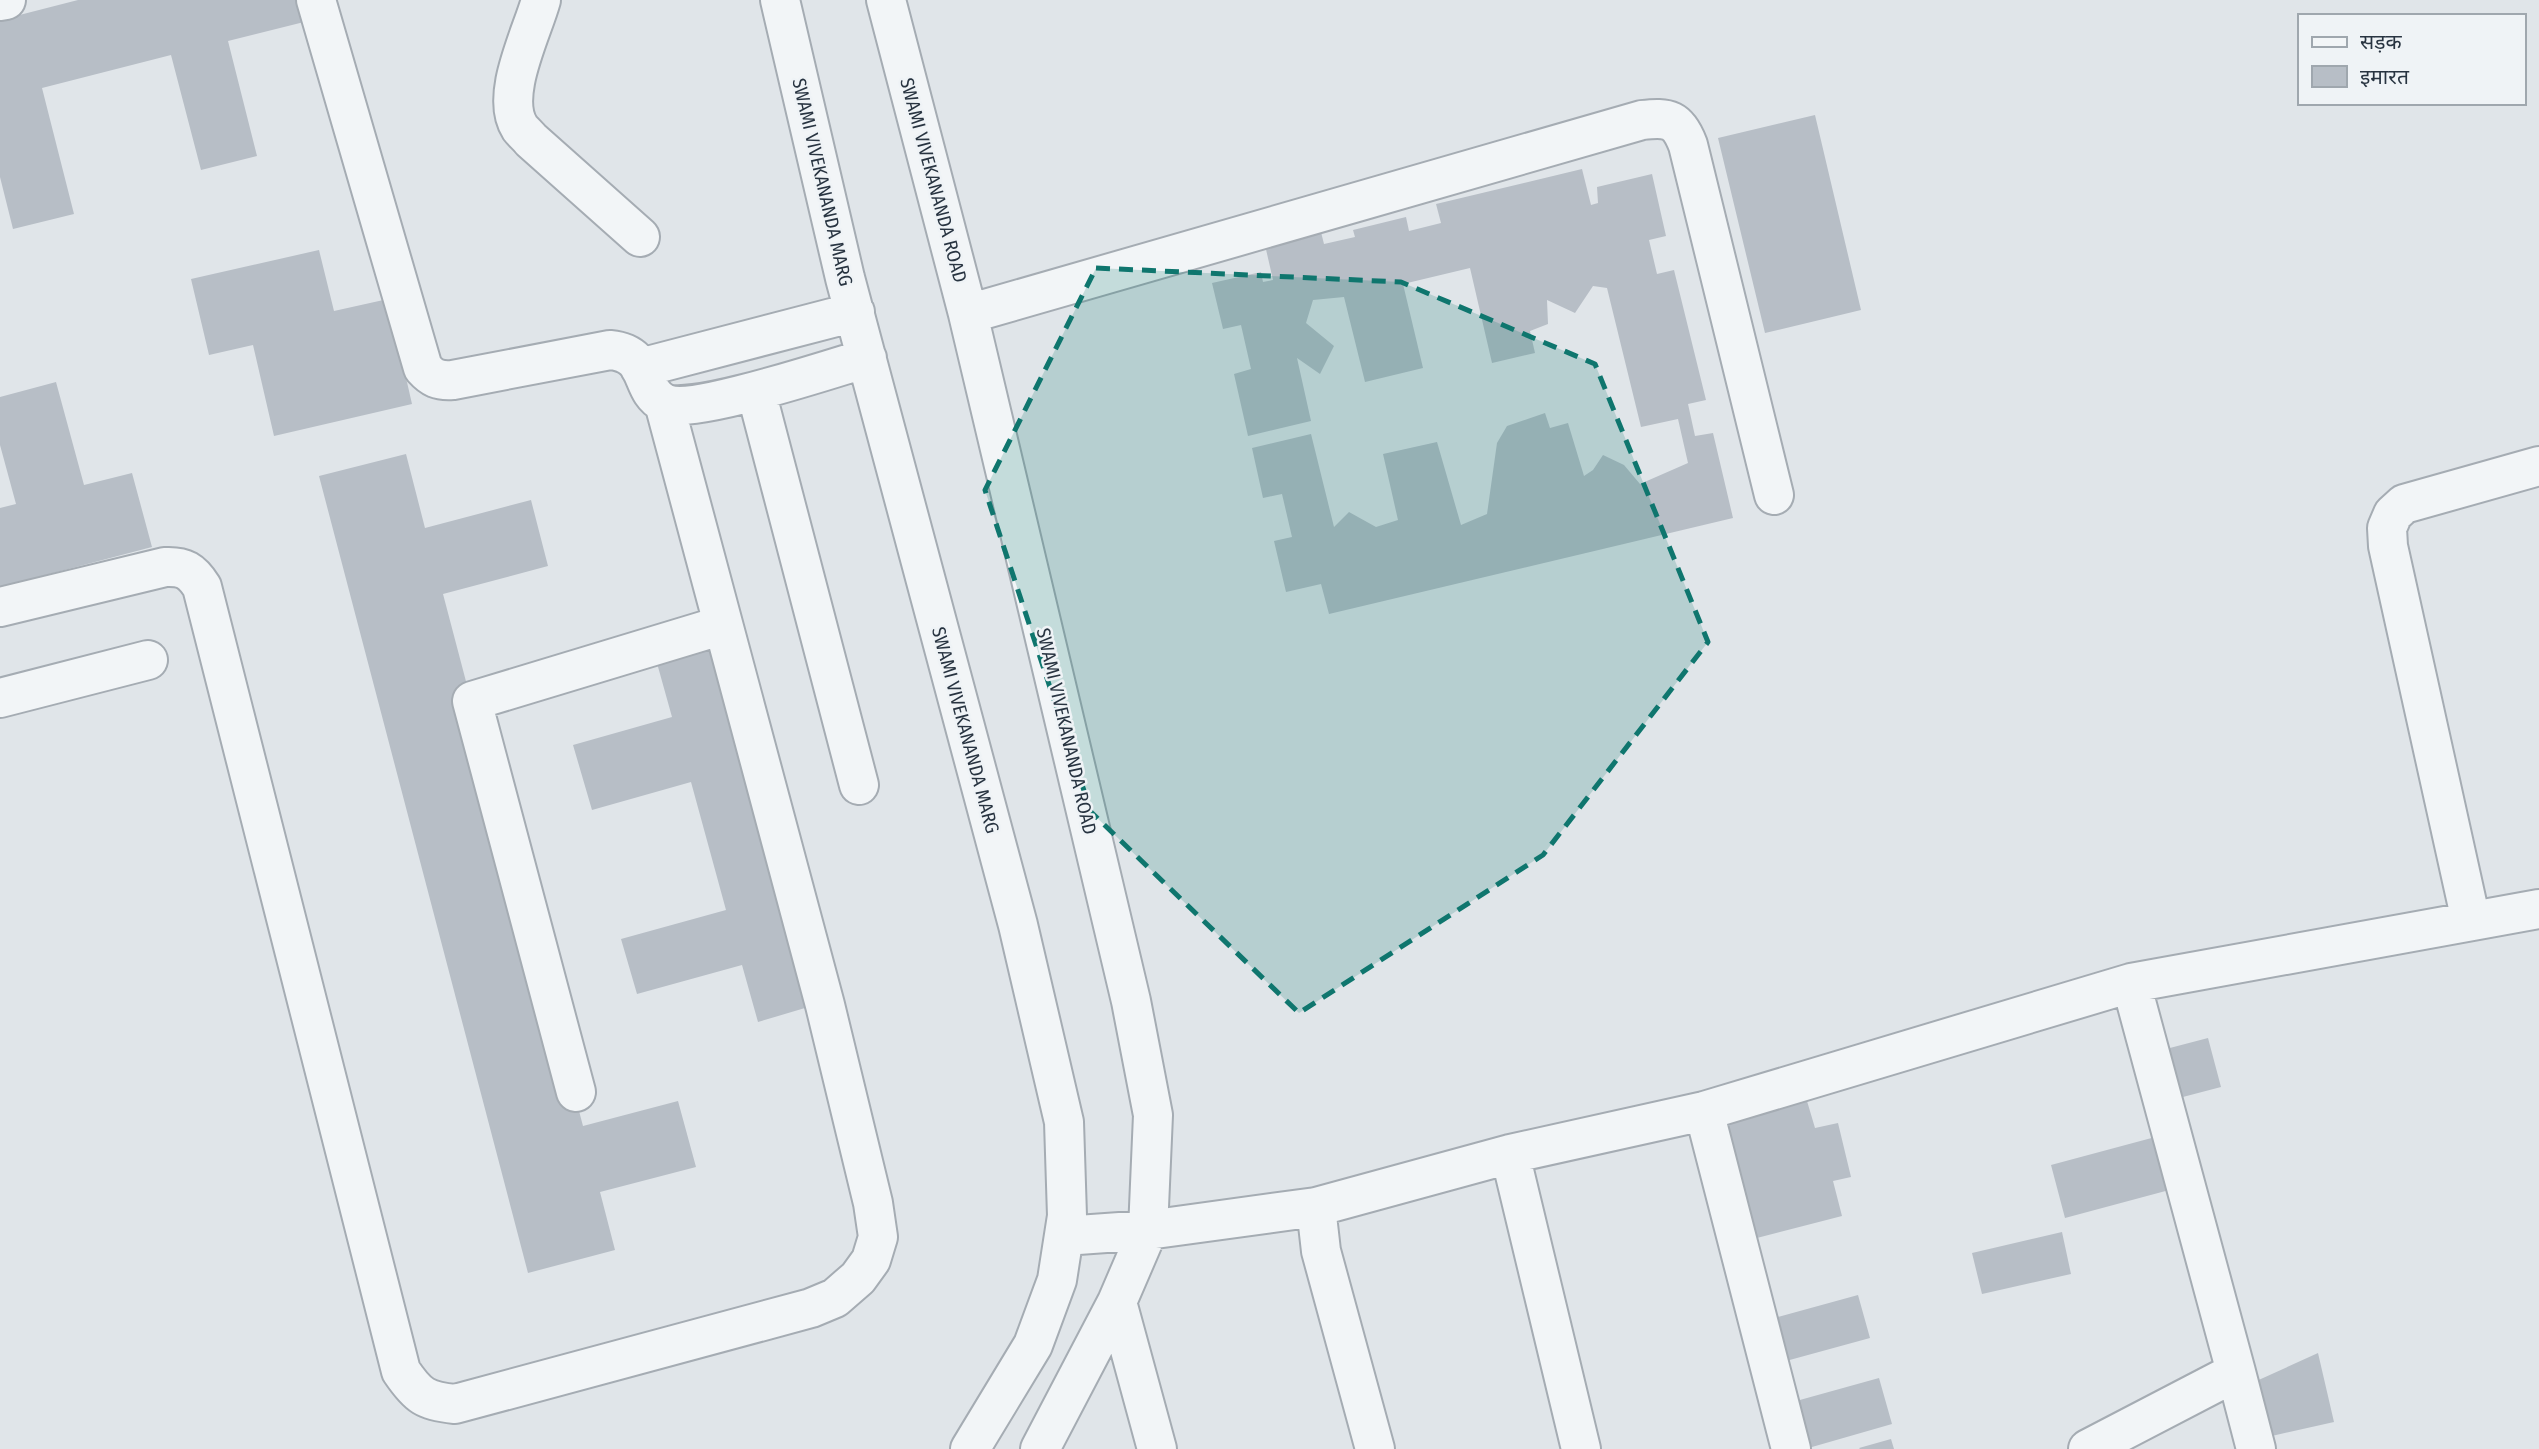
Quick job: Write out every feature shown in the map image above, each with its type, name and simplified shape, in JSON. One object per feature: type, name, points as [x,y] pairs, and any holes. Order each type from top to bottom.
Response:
[{"type":"street","points":[[0,1],[6,0]]},
{"type":"street","points":[[316,0],[423,368],[431,377],[441,381],[453,380],[610,349],[624,351],[633,357],[656,396],[664,403],[678,406],[756,391],[867,358]]},
{"type":"street","points":[[541,0],[516,78],[515,112],[519,126],[531,140],[640,237]]},
{"type":"street","name":"SWAMI VIVEKANANDA MARG","points":[[780,0],[855,312],[1018,925],[1064,1122],[1067,1216],[1057,1280],[1033,1345],[970,1449]]},
{"type":"street","name":"SWAMI VIVEKANANDA ROAD","points":[[887,0],[968,314],[1131,1001],[1153,1115],[1148,1230],[1117,1302],[1040,1449]]},
{"type":"street","points":[[968,314],[1642,120],[1665,118],[1682,128],[1688,145],[1774,495]]},
{"type":"street","points":[[640,368],[855,312]]},
{"type":"street","points":[[756,391],[859,785]]},
{"type":"street","points":[[0,607],[165,567],[181,566],[194,575],[202,587],[401,1371],[417,1394],[435,1402],[455,1404],[811,1308],[835,1298],[858,1278],[871,1260],[878,1237],[873,1203],[825,1005],[664,403]]},
{"type":"street","points":[[2471,921],[2408,646],[2388,546],[2387,528],[2393,514],[2404,504],[2539,466]]},
{"type":"street","points":[[576,1092],[472,701],[723,625]]},
{"type":"street","points":[[0,698],[148,660]]},
{"type":"street","points":[[1064,1236],[1148,1230],[1315,1207],[1510,1154],[1704,1111],[2131,983],[2539,909]]},
{"type":"street","points":[[2131,983],[2256,1449]]},
{"type":"street","points":[[1704,1111],[1791,1449]]},
{"type":"street","points":[[1510,1154],[1581,1449]]},
{"type":"street","points":[[1315,1207],[1321,1251],[1375,1449]]},
{"type":"street","points":[[1117,1302],[1157,1449]]},
{"type":"street","points":[[2088,1449],[2236,1372]]},
{"type":"highlighted area","points":[[1096,268],[1401,282],[1595,364],[1708,642],[1543,855],[1299,1013],[1091,812],[985,490]]},
{"type":"building","points":[[78,0],[299,0],[304,22],[228,41],[257,156],[201,170],[171,55],[42,88],[74,214],[13,229],[0,177],[0,20]]},
{"type":"building","points":[[1815,115],[1861,310],[1765,333],[1718,138]]},
{"type":"building","points":[[1582,169],[1591,205],[1598,203],[1597,187],[1652,174],[1666,236],[1649,240],[1657,274],[1674,270],[1706,400],[1688,404],[1695,436],[1713,433],[1733,518],[1329,614],[1321,584],[1286,592],[1274,541],[1292,537],[1282,494],[1263,498],[1252,448],[1311,434],[1334,527],[1349,512],[1376,527],[1398,520],[1383,454],[1437,442],[1461,525],[1487,514],[1497,443],[1507,426],[1545,413],[1550,428],[1568,423],[1584,476],[1593,470],[1603,455],[1624,465],[1640,484],[1688,463],[1678,419],[1641,427],[1607,288],[1593,286],[1575,313],[1547,300],[1548,324],[1530,331],[1535,353],[1492,363],[1470,268],[1403,284],[1423,368],[1365,382],[1344,297],[1313,300],[1306,323],[1334,346],[1320,374],[1297,358],[1311,421],[1248,436],[1234,374],[1251,369],[1241,325],[1223,329],[1212,283],[1261,272],[1263,282],[1273,280],[1265,245],[1321,232],[1324,244],[1355,237],[1353,230],[1406,217],[1409,231],[1441,223],[1436,204]]},
{"type":"building","points":[[319,250],[334,311],[388,299],[412,404],[274,436],[253,345],[209,355],[191,279]]},
{"type":"building","points":[[56,382],[84,485],[132,473],[152,547],[0,587],[0,508],[16,504],[0,445],[0,397]]},
{"type":"building","points":[[406,454],[425,528],[531,500],[548,566],[443,594],[583,1126],[678,1101],[696,1167],[600,1192],[615,1250],[528,1273],[319,476]]},
{"type":"building","points":[[712,640],[815,1005],[758,1022],[742,965],[637,994],[621,939],[726,910],[691,782],[592,810],[573,745],[672,717],[655,656]]},
{"type":"building","points":[[2208,1038],[2221,1087],[2179,1098],[2166,1049]]},
{"type":"building","points":[[1807,1101],[1815,1128],[1838,1123],[1851,1177],[1833,1181],[1842,1216],[1753,1239],[1723,1123]]},
{"type":"building","points":[[2159,1136],[2173,1189],[2065,1218],[2051,1165]]},
{"type":"building","points":[[2062,1232],[2071,1274],[1982,1294],[1972,1253]]},
{"type":"building","points":[[1858,1295],[1870,1338],[1786,1361],[1774,1318]]},
{"type":"building","points":[[2318,1353],[2334,1422],[2263,1438],[2252,1383]]},
{"type":"building","points":[[1879,1378],[1892,1424],[1805,1449],[1789,1403]]},
{"type":"building","points":[[1891,1439],[1894,1449],[1859,1448]]}]
